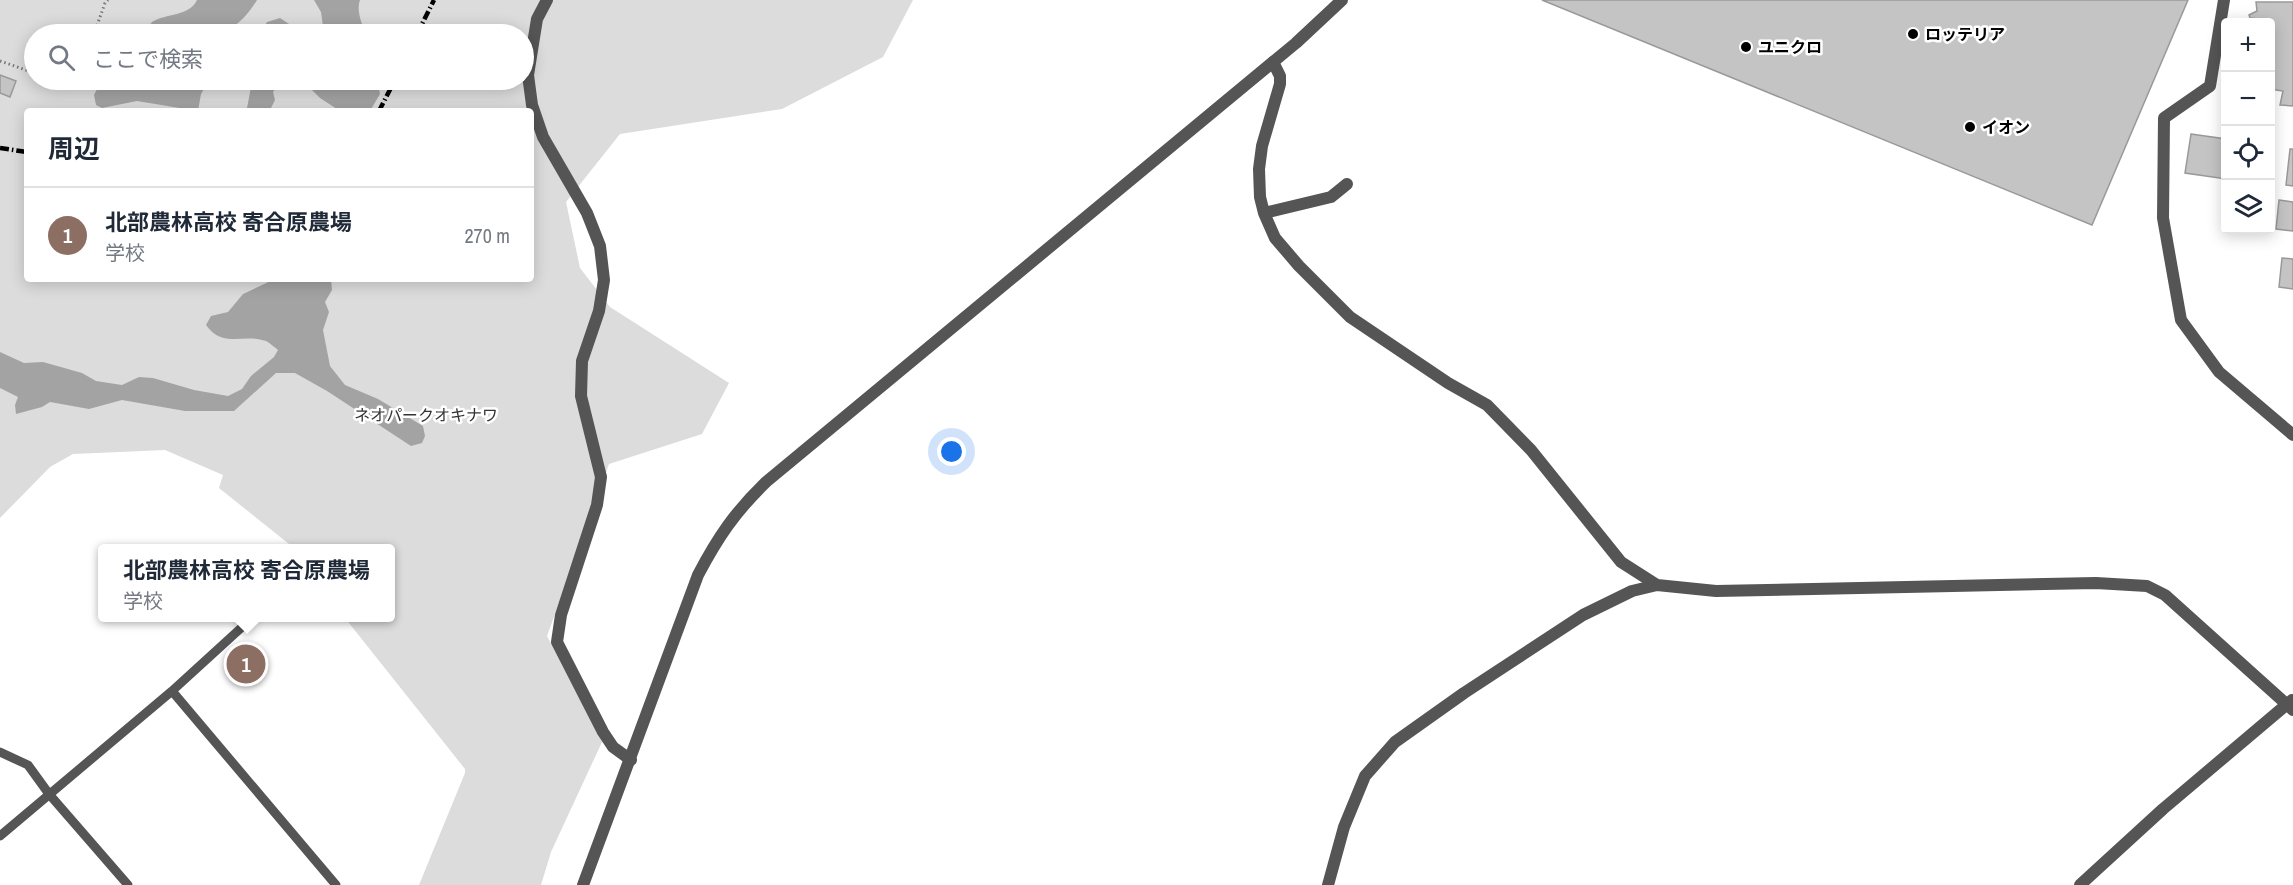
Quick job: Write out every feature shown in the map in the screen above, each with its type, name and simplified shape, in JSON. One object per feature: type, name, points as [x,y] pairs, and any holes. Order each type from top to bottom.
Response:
[{"type":"street","points":[[534,38],[537,19],[547,0]]},
{"type":"street","points":[[583,885],[698,574],[716,541],[740,507],[775,475],[1273,62],[1342,0]]},
{"type":"street","points":[[2224,0],[2211,86],[2164,118],[2163,218],[2181,320],[2219,372],[2293,435]]},
{"type":"street","points":[[1273,62],[1280,76],[1280,84],[1262,146],[1259,169],[1260,196],[1264,213],[1275,238],[1299,266],[1350,317],[1448,383],[1487,405],[1531,450],[1621,562],[1657,585]]},
{"type":"street","points":[[530,90],[533,108]]},
{"type":"street","points":[[534,111],[543,137],[587,213],[600,246],[604,280],[599,311],[582,361],[581,396],[601,477],[597,505],[561,615],[557,642],[613,747],[631,759]]},
{"type":"street","points":[[1264,213],[1331,197],[1347,184]]},
{"type":"street","points":[[1328,885],[1344,827],[1365,777],[1395,742],[1582,615],[1632,591],[1657,585],[1716,591],[2147,585],[2165,595],[2291,705],[2163,810],[2080,885]]},
{"type":"lane","points":[[0,836],[172,691],[248,622]]},
{"type":"lane","points":[[172,691],[336,885]]},
{"type":"lane","points":[[0,752],[28,765],[49,794],[128,885]]},
{"type":"path","points":[[98,24],[108,0]]},
{"type":"path","points":[[0,61],[24,69]]},
{"type":"green space","name":"ネオパークオキナワ","points":[[0,0],[913,0],[883,57],[782,109],[620,134],[566,202],[580,268],[610,307],[729,383],[702,434],[609,464],[547,636],[602,742],[551,852],[541,885],[419,885],[465,769],[348,622],[395,622],[395,544],[289,544],[219,488],[223,475],[165,450],[73,454],[50,467],[0,518]]},
{"type":"shaded area","points":[[197,0],[257,0],[237,24],[150,24],[158,19],[183,12]]},
{"type":"shaded area","points":[[314,0],[360,0],[359,13],[362,24],[323,24],[321,12]]},
{"type":"shaded area","points":[[280,18],[289,24],[266,24]]},
{"type":"shaded area","points":[[96,90],[203,90],[199,108],[180,108],[137,101],[102,108],[96,105],[94,95]]},
{"type":"shaded area","points":[[250,90],[274,90],[275,100],[271,108],[247,108]]},
{"type":"shaded area","points":[[312,90],[379,90],[380,94],[372,108],[335,108]]},
{"type":"shaded area","points":[[269,282],[331,282],[332,290],[325,302],[329,312],[323,330],[330,366],[345,385],[378,399],[423,426],[425,436],[422,443],[411,446],[327,391],[295,373],[276,373],[234,411],[185,411],[122,400],[89,409],[50,402],[42,407],[16,414],[15,405],[18,397],[0,388],[0,352],[24,363],[43,362],[82,373],[96,381],[122,385],[139,377],[153,378],[194,390],[228,396],[242,389],[251,376],[274,357],[278,350],[266,341],[258,339],[234,339],[219,336],[206,325],[211,316],[228,312],[243,294]]},
{"type":"building","points":[[1542,0],[2188,0],[2092,225]]},
{"type":"building","points":[[2256,2],[2293,2],[2293,106],[2280,105],[2283,91],[2275,90],[2275,18],[2250,18],[2249,15],[2257,11]]},
{"type":"building","points":[[0,75],[16,81],[10,97],[0,93]]},
{"type":"building","points":[[2191,134],[2221,138],[2221,178],[2185,173]]},
{"type":"building","points":[[2290,149],[2293,149],[2293,186],[2286,185]]},
{"type":"building","points":[[2279,200],[2293,202],[2293,231],[2276,229]]},
{"type":"building","points":[[2282,258],[2293,259],[2293,289],[2279,287]]},
{"type":"railway","points":[[422,24],[434,0]]},
{"type":"railway","points":[[381,108],[390,90]]},
{"type":"railway","points":[[0,148],[24,152]]},
{"type":"place","name":"ロッテリア","points":[[1913,34]]},
{"type":"place","name":"ユニクロ","points":[[1746,47]]},
{"type":"place","name":"イオン","points":[[1970,127]]},
{"type":"place","name":"北部農林高校 寄合原農場","points":[[246,664]]}]
